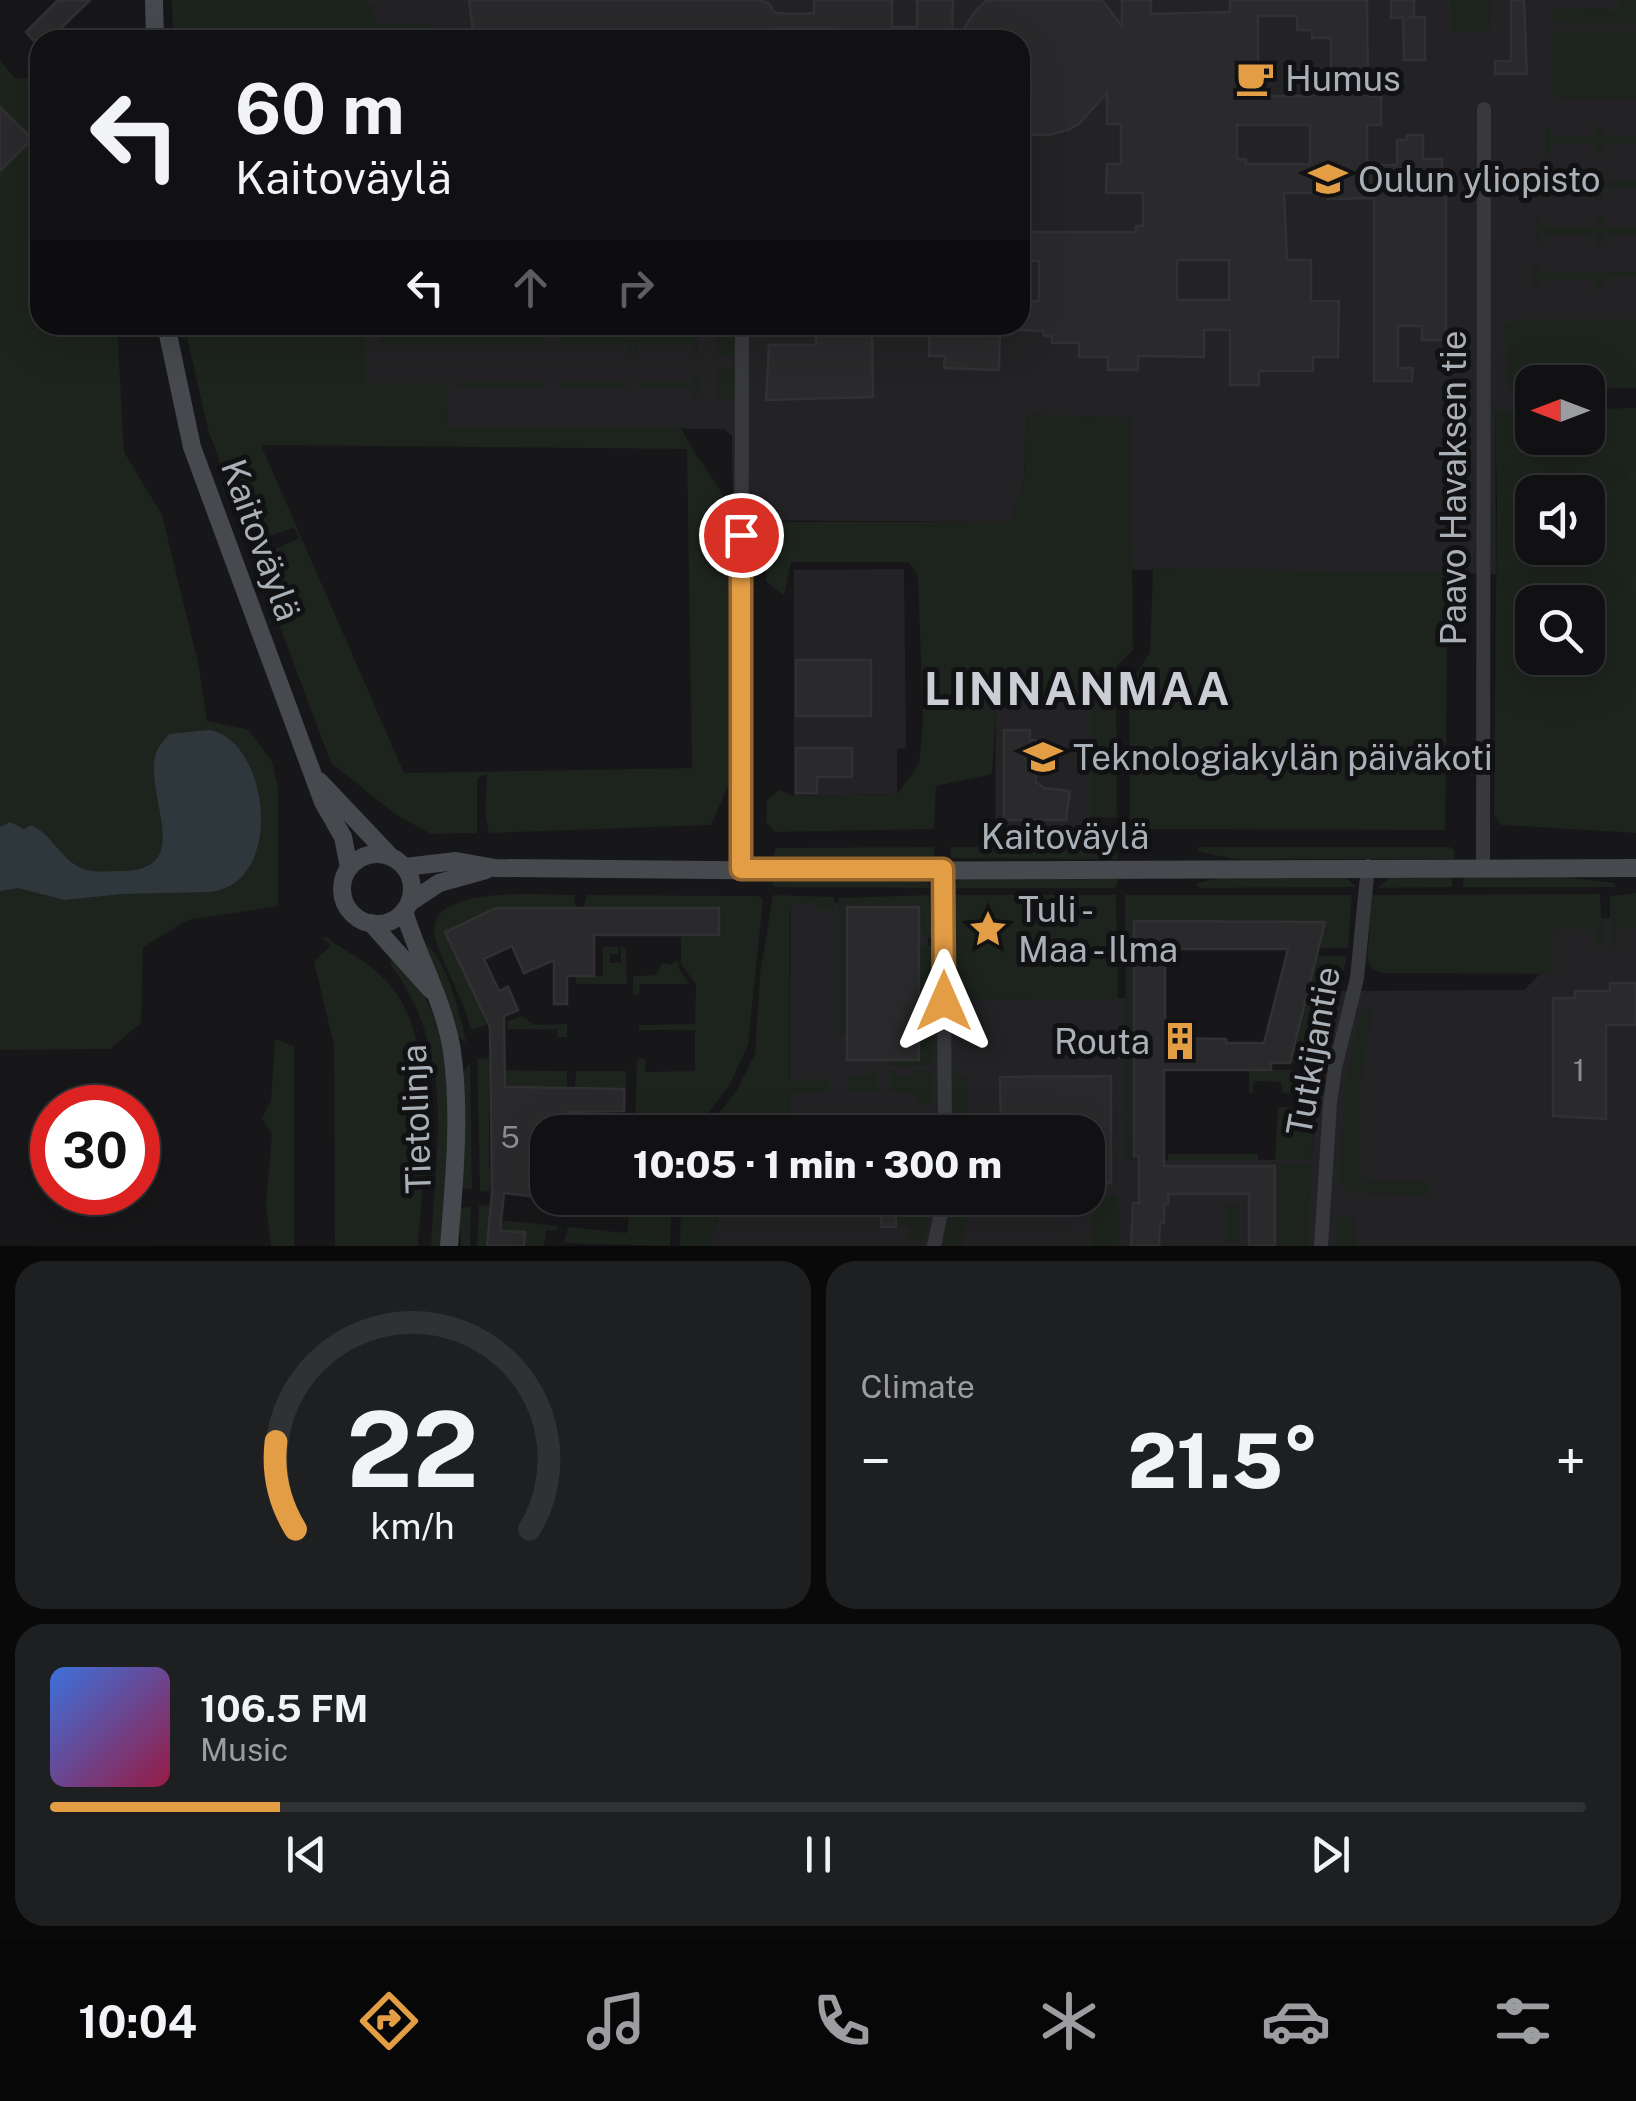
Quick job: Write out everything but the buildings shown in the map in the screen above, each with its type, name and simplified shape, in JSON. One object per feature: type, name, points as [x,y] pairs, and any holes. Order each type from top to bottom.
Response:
[{"type":"street","points":[[154,0],[154,30]]},
{"type":"street","name":"Paavo Havaksen tie","points":[[1483,866],[1484,109]]},
{"type":"street","name":"Kaitoväylä","points":[[168,335],[192,447],[323,802],[348,852],[349,867]]},
{"type":"street","points":[[741,869],[742,335]]},
{"type":"street","name":"Kaitoväylä","points":[[312,773],[397,862],[456,862],[495,868],[1636,868]]},
{"type":"street","points":[[372,854],[397,862],[412,884],[407,907],[389,922],[371,924],[355,916],[344,901],[342,884],[349,867],[372,854]]},
{"type":"street","name":"Tutkijantie","points":[[1321,1246],[1334,1068],[1356,978],[1368,866]]},
{"type":"street","name":"Kaitoväylä","points":[[407,907],[439,883],[495,868]]},
{"type":"street","points":[[943,869],[944,1115]]},
{"type":"street","name":"Tietolinja","points":[[407,907],[412,939],[427,965],[452,1050],[449,1246]]},
{"type":"street","name":"Tietolinja","points":[[371,924],[432,992]]},
{"type":"street","points":[[934,1246],[940,1215]]},
{"type":"shaded area","points":[[172,0],[366,0],[378,24],[429,24],[434,30],[173,30]]},
{"type":"shaded area","name":"Oulun yliopisto","points":[[366,0],[1636,0],[1636,319],[1517,320],[1514,410],[1495,411],[1496,574],[1132,570],[1130,418],[1027,415],[1024,479],[1011,522],[733,520],[732,436],[724,429],[447,427],[447,383],[366,383],[366,335],[1030,335],[1030,30],[434,30],[429,24],[378,24]]},
{"type":"shaded area","points":[[1450,0],[1491,0],[1489,32],[1452,32]]},
{"type":"shaded area","points":[[1619,0],[1636,0],[1636,23],[1551,22],[1556,9],[1608,8],[1618,12]]},
{"type":"shaded area","points":[[1554,31],[1636,31],[1636,98],[1556,98],[1552,94]]},
{"type":"shaded area","points":[[0,60],[15,78],[30,77],[30,335],[118,335],[124,452],[162,515],[199,667],[207,721],[247,729],[272,761],[278,788],[278,906],[188,920],[143,947],[141,1023],[110,1049],[0,1050]]},
{"type":"shaded area","points":[[1596,126],[1602,126],[1603,137],[1636,137],[1636,144],[1603,144],[1602,155],[1596,155],[1596,144],[1551,144],[1551,156],[1545,153],[1547,128],[1551,127],[1551,137],[1596,137]]},
{"type":"shaded area","points":[[1596,170],[1602,170],[1603,181],[1636,181],[1636,188],[1603,188],[1602,200],[1596,200],[1595,188],[1540,189],[1539,200],[1534,197],[1536,172],[1540,171],[1540,182],[1596,181]]},
{"type":"shaded area","points":[[1597,215],[1603,215],[1603,227],[1636,227],[1636,234],[1603,234],[1603,245],[1597,245],[1596,234],[1541,234],[1540,245],[1535,243],[1536,218],[1540,217],[1541,227],[1596,227]]},
{"type":"shaded area","points":[[1537,262],[1540,272],[1636,272],[1636,278],[1603,278],[1602,290],[1596,290],[1596,279],[1540,279],[1538,290],[1533,284]]},
{"type":"shaded area","points":[[1517,319],[1636,319],[1636,388],[1605,388],[1605,365],[1515,365],[1515,388],[1509,388],[1504,325]]},
{"type":"shaded area","points":[[186,335],[366,335],[366,383],[447,383],[448,427],[681,427],[723,495],[733,520],[731,779],[711,825],[489,833],[485,814],[487,774],[477,778],[477,833],[431,834],[396,815],[331,763],[258,568],[261,556],[299,538],[294,528],[253,541],[247,539],[208,429]],"holes":[[[261,445],[687,449],[692,768],[404,773]]]},
{"type":"shaded area","points":[[631,335],[631,355],[628,344],[560,344],[560,337]]},
{"type":"shaded area","points":[[633,335],[697,335],[698,354],[693,356],[692,344],[637,344],[633,355]]},
{"type":"shaded area","points":[[717,335],[734,335],[733,355],[718,355]]},
{"type":"shaded area","points":[[379,337],[544,337],[544,344],[379,344]]},
{"type":"shaded area","points":[[729,368],[733,374],[733,395],[729,399],[717,398],[716,371]]},
{"type":"shaded area","points":[[693,370],[699,375],[699,395],[695,399],[692,388],[637,388],[637,382],[692,382]]},
{"type":"shaded area","points":[[458,382],[544,382],[544,388],[458,388]]},
{"type":"shaded area","points":[[560,382],[628,382],[628,388],[560,388]]},
{"type":"shaded area","points":[[1636,408],[1636,833],[1501,825],[1494,816],[1495,410],[1515,410],[1515,455],[1605,455],[1605,409]]},
{"type":"shaded area","points":[[1027,414],[1131,418],[1133,650],[1116,667],[1117,818],[1090,817],[1090,695],[997,696],[992,774],[936,786],[934,829],[775,832],[766,822],[767,800],[779,790],[794,796],[897,794],[919,764],[923,721],[918,576],[909,562],[791,562],[784,596],[766,581],[767,522],[1010,522],[1024,479]]},
{"type":"shaded area","points":[[1153,568],[1448,573],[1445,830],[1130,829],[1129,685],[1150,652]]},
{"type":"shaded area","points":[[904,569],[906,748],[897,749],[897,794],[794,796],[794,570]]},
{"type":"shaded area","name":"Teknologiakylän päiväkoti","points":[[1090,695],[1090,829],[995,829],[996,696]]},
{"type":"shaded area","points":[[209,730],[229,739],[245,758],[256,783],[261,811],[259,839],[251,864],[234,883],[209,892],[65,900],[18,888],[0,891],[0,827],[10,822],[24,829],[31,825],[38,829],[77,866],[88,870],[122,871],[144,867],[157,858],[162,827],[154,770],[157,750],[169,734]]},
{"type":"shaded area","points":[[934,847],[934,859],[772,859],[776,848]]},
{"type":"shaded area","points":[[950,847],[1112,847],[1117,851],[1117,859],[951,858]]},
{"type":"shaded area","points":[[1199,847],[1450,847],[1455,851],[1454,859],[1234,859],[1196,851]]},
{"type":"shaded area","points":[[1227,876],[1345,876],[1356,887],[1201,888],[1195,884]]},
{"type":"shaded area","points":[[1393,876],[1452,876],[1452,887],[1377,888]]},
{"type":"shaded area","points":[[772,877],[925,879],[930,888],[777,887],[773,886]]},
{"type":"shaded area","points":[[1463,877],[1563,877],[1615,883],[1615,887],[1463,887]]},
{"type":"shaded area","points":[[1118,878],[1114,888],[953,888],[960,879]]},
{"type":"shaded area","points":[[1636,893],[1636,928],[1617,928],[1617,947],[1613,948],[1610,896]]},
{"type":"shaded area","points":[[1600,894],[1603,944],[1595,947],[1595,929],[1553,929],[1553,974],[1385,973],[1373,970],[1367,959],[1372,895]]},
{"type":"shaded area","points":[[574,895],[576,908],[496,908],[446,932],[488,1024],[471,1030],[436,941],[435,922],[445,909],[486,896]]},
{"type":"shaded area","points":[[587,895],[759,896],[763,900],[748,1045],[729,1086],[707,1115],[635,1115],[637,1059],[645,1059],[645,1072],[695,1071],[695,1030],[639,1030],[639,1025],[695,1024],[696,984],[681,964],[681,935],[719,935],[719,908],[583,908]]},
{"type":"shaded area","points":[[773,895],[834,897],[834,910],[818,910],[816,904],[792,904],[790,910],[789,1079],[829,1079],[829,1093],[790,1093],[789,1115],[717,1115],[737,1090],[755,1054],[760,974]]},
{"type":"shaded area","points":[[929,895],[932,939],[919,934],[918,907],[890,907],[890,920],[873,907],[847,907],[847,1037],[839,1037],[839,898]]},
{"type":"shaded area","points":[[951,895],[1116,895],[1118,999],[963,1000],[963,1023],[953,1026]]},
{"type":"shaded area","points":[[1125,895],[1352,895],[1348,948],[1318,948],[1134,922],[1133,1060],[1139,1060],[1134,1072],[1134,1156],[1154,1156],[1154,1160],[1126,1160]]},
{"type":"shaded area","points":[[791,901],[927,907],[930,1000],[1126,998],[1126,1160],[1311,1160],[1321,1070],[1340,991],[1524,990],[1545,969],[1547,917],[1636,919],[1636,1246],[709,1246],[719,1215],[1105,1215],[1105,1115],[789,1115]]},
{"type":"shaded area","points":[[323,938],[370,966],[393,989],[417,1044],[425,1113],[418,1246],[335,1246],[334,1046],[314,961],[331,946]]},
{"type":"shaded area","points":[[421,940],[430,947],[444,971],[466,1043],[457,1036]]},
{"type":"shaded area","points":[[919,946],[932,946],[932,1066],[887,1066],[887,1032],[892,1060],[919,1060]]},
{"type":"shaded area","points":[[603,947],[618,947],[618,954],[610,954],[610,963],[621,963],[621,947],[626,948],[627,984],[576,984],[576,976],[603,976]]},
{"type":"shaded area","points":[[1316,956],[1347,956],[1322,1063],[1290,1063]]},
{"type":"shaded area","points":[[392,957],[417,985],[434,1017],[444,1053],[448,1131],[441,1246],[431,1246],[438,1135],[433,1065],[425,1031],[411,997],[390,964]]},
{"type":"shaded area","points":[[677,960],[689,984],[640,984],[639,995],[633,994],[633,976],[656,975],[662,963],[671,965]]},
{"type":"shaded area","points":[[1362,1007],[1372,1011],[1361,1081],[1361,1182],[1429,1182],[1428,1195],[1353,1193],[1339,1184],[1346,1078]]},
{"type":"shaded area","points":[[522,1016],[535,1025],[567,1024],[567,1037],[557,1037],[557,1029],[507,1029],[508,1021]]},
{"type":"shaded area","points":[[275,1039],[294,1046],[294,1246],[271,1246],[266,1206],[272,1134],[262,1118],[271,1101]]},
{"type":"shaded area","points":[[489,1058],[490,1070],[567,1071],[567,1087],[489,1087],[489,1170],[530,1170],[530,1184],[491,1180],[489,1192],[480,1191],[477,1059]]},
{"type":"shaded area","points":[[470,1063],[472,1189],[462,1188],[462,1073]]},
{"type":"shaded area","points":[[872,1070],[878,1070],[878,1092],[849,1092],[849,1075],[872,1076]]},
{"type":"shaded area","points":[[890,1070],[896,1070],[896,1077],[917,1077],[917,1070],[932,1070],[932,1104],[917,1104],[916,1093],[890,1093]]},
{"type":"shaded area","points":[[951,1070],[959,1070],[959,1077],[967,1077],[967,1115],[952,1115]]},
{"type":"shaded area","points":[[1249,1070],[1321,1070],[1318,1094],[1282,1093],[1281,1082],[1254,1081],[1253,1093],[1249,1093]]},
{"type":"shaded area","points":[[576,1071],[626,1071],[626,1115],[624,1089],[575,1087]]},
{"type":"shaded area","points":[[1278,1107],[1316,1108],[1311,1160],[1275,1160]]},
{"type":"shaded area","points":[[1168,1154],[1258,1154],[1258,1160],[1168,1160]]},
{"type":"shaded area","points":[[1311,1165],[1308,1246],[1275,1246],[1275,1166]]},
{"type":"shaded area","points":[[1105,1197],[1119,1197],[1119,1246],[1091,1246],[1092,1215],[1105,1215]]},
{"type":"shaded area","points":[[1226,1203],[1240,1205],[1240,1243],[1226,1243]]},
{"type":"shaded area","points":[[479,1205],[490,1206],[489,1219],[558,1226],[557,1231],[546,1230],[544,1246],[524,1246],[524,1232],[477,1246]]},
{"type":"shaded area","points":[[471,1206],[470,1246],[461,1246],[459,1209]]},
{"type":"shaded area","points":[[629,1215],[671,1215],[670,1246],[564,1243],[568,1227],[627,1233]]},
{"type":"shaded area","points":[[681,1215],[719,1215],[709,1246],[680,1246]]},
{"type":"shaded area","points":[[897,1215],[928,1215],[924,1244],[907,1240],[909,1226],[897,1222]]},
{"type":"shaded area","points":[[966,1215],[962,1246],[943,1246],[949,1217]]},
{"type":"shaded area","points":[[1354,1216],[1356,1246],[1337,1246],[1336,1218]]},
{"type":"place","name":"Humus","points":[[1255,78]]},
{"type":"place","name":"Oulun yliopisto","points":[[1328,179]]},
{"type":"place","name":"Teknologiakylän päiväkoti","points":[[1043,757]]},
{"type":"place","name":"Tuli - Maa - Ilma","points":[[988,929]]},
{"type":"place","name":"Routa","points":[[1180,1041]]},
{"type":"district","name":"LINNANMAA","points":[[1078,688]]},
{"type":"route","points":[[741,535],[741,869],[943,869],[944,1001]]}]
